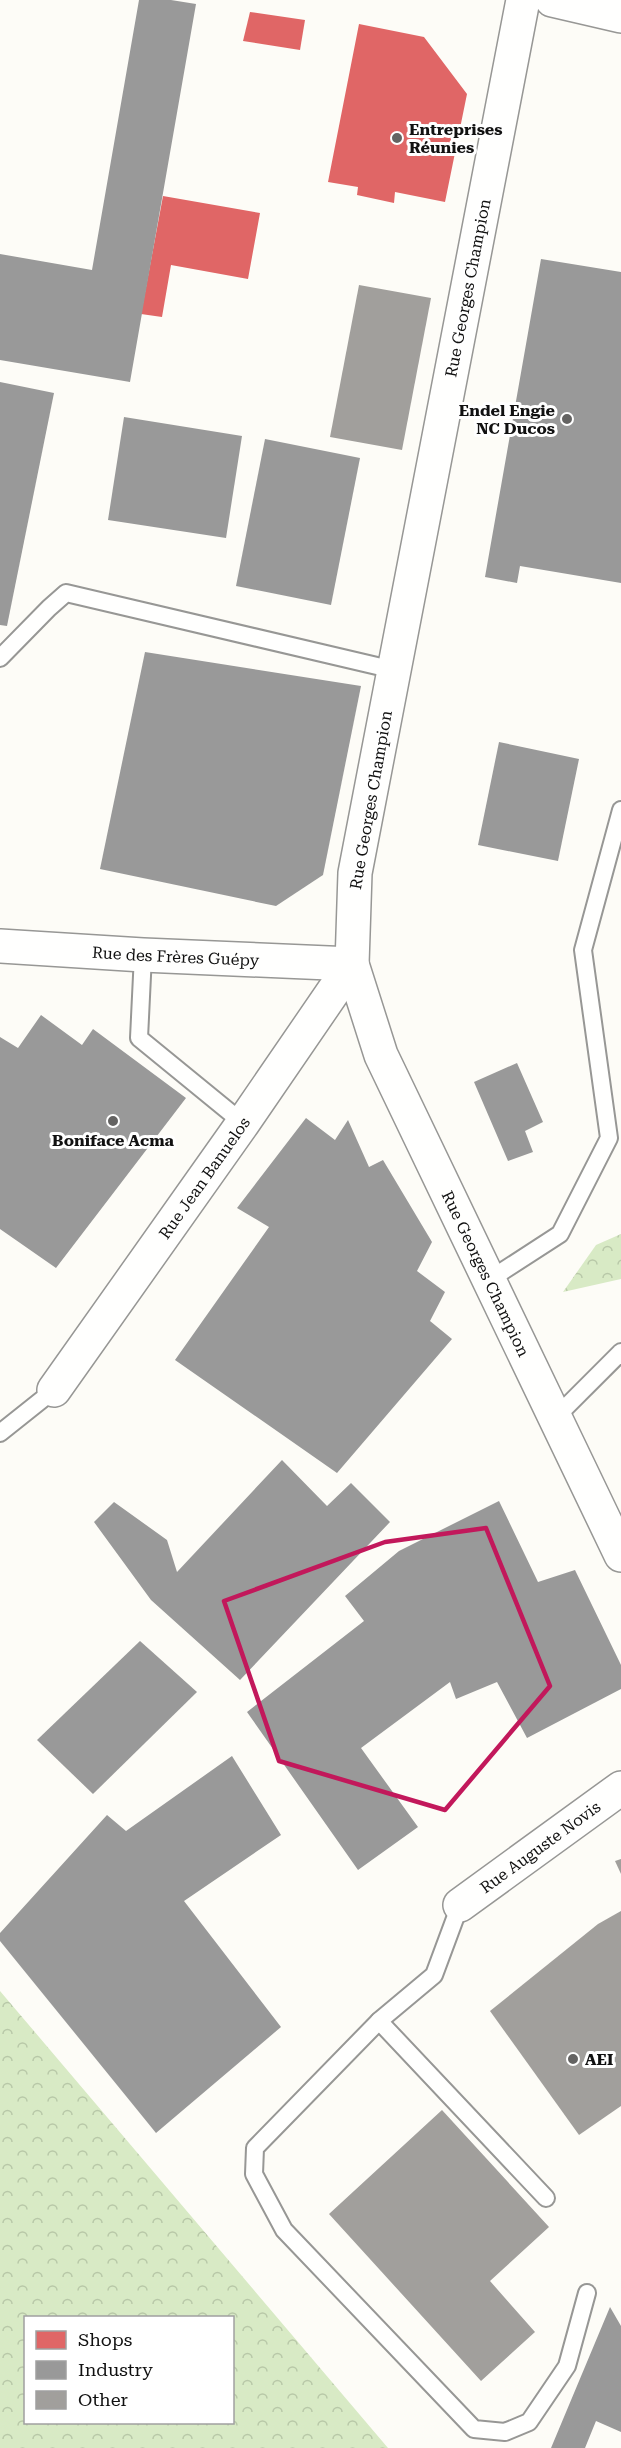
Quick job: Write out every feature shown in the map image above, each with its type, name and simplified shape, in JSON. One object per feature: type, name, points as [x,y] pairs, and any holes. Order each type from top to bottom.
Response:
[{"type":"street","name":"Rue Georges Champion","points":[[523,0],[355,873],[352,964],[381,1055],[621,1555]]},
{"type":"street","points":[[552,0],[621,16]]},
{"type":"street","name":"Rue des Frères Guépy","points":[[0,946],[352,964]]},
{"type":"street","name":"Rue Jean Banuelos","points":[[54,1390],[243,1123],[352,964]]},
{"type":"street","name":"Rue Auguste Novis","points":[[460,1905],[621,1788]]},
{"type":"lane","points":[[0,658],[66,593],[394,670]]},
{"type":"lane","points":[[489,1280],[560,1234],[609,1138],[583,950],[621,810]]},
{"type":"lane","points":[[143,955],[139,1038],[243,1123]]},
{"type":"lane","points":[[555,1418],[621,1353]]},
{"type":"lane","points":[[0,1433],[54,1390]]},
{"type":"lane","points":[[460,1905],[434,1975],[379,2021],[255,2148],[254,2174],[284,2229],[474,2429],[505,2432],[529,2422],[567,2366],[587,2293]]},
{"type":"lane","points":[[379,2021],[546,2198]]},
{"type":"highlighted area","points":[[486,1528],[550,1686],[445,1810],[279,1761],[224,1601],[385,1542]]},
{"type":"green space","points":[[621,1234],[621,1279],[563,1292],[596,1245]]},
{"type":"green space","points":[[0,1991],[388,2448],[0,2448]]},
{"type":"building: Shops","points":[[250,12],[305,20],[300,50],[243,41]]},
{"type":"building: Shops","name":"Entreprises Réunies","points":[[359,24],[424,37],[467,94],[445,202],[395,192],[394,203],[357,195],[358,187],[328,182]]},
{"type":"building: Shops","points":[[163,196],[260,213],[248,279],[171,265],[162,317],[141,314]]},
{"type":"building: Industry","points":[[139,0],[171,0],[196,4],[130,382],[0,360],[0,254],[92,270]]},
{"type":"building: Industry","name":"Endel Engie NC Ducos","points":[[541,259],[621,272],[621,583],[520,566],[517,583],[485,577]]},
{"type":"building: Industry","points":[[0,382],[54,393],[7,626],[0,625]]},
{"type":"building: Industry","points":[[124,417],[242,436],[226,538],[108,520]]},
{"type":"building: Industry","points":[[265,439],[360,458],[331,605],[236,586]]},
{"type":"building: Industry","points":[[145,652],[361,686],[323,875],[276,906],[100,869]]},
{"type":"building: Industry","points":[[499,742],[579,759],[558,861],[478,845]]},
{"type":"building: Industry","points":[[41,1015],[82,1045],[93,1029],[186,1098],[56,1268],[0,1229],[0,1037],[18,1048]]},
{"type":"building: Industry","points":[[517,1063],[543,1122],[525,1131],[533,1152],[508,1161],[474,1082]]},
{"type":"building: Industry","points":[[306,1118],[335,1140],[348,1120],[369,1167],[383,1160],[432,1242],[417,1271],[445,1292],[430,1321],[452,1339],[337,1473],[175,1360],[269,1227],[237,1208]]},
{"type":"building: Industry","points":[[282,1460],[327,1506],[351,1483],[390,1522],[240,1680],[151,1600],[94,1522],[114,1502],[167,1540],[177,1572]]},
{"type":"building: Industry","points":[[499,1501],[538,1582],[575,1570],[621,1665],[621,1689],[527,1738],[497,1682],[456,1699],[450,1682],[361,1748],[418,1827],[358,1870],[247,1712],[364,1621],[345,1596],[399,1551]]},
{"type":"building: Industry","points":[[140,1641],[197,1692],[93,1794],[37,1740]]},
{"type":"building: Industry","points":[[232,1756],[281,1835],[184,1901],[281,2027],[156,2133],[0,1941],[0,1933],[107,1815],[126,1831]]},
{"type":"building: Industry","points":[[610,2307],[621,2326],[621,2432],[596,2421],[585,2448],[551,2448]]},
{"type":"building: Other","points":[[359,285],[431,298],[402,450],[330,437]]},
{"type":"building: Other","points":[[621,1859],[621,1874],[615,1861]]},
{"type":"building: Other","name":"AEI","points":[[621,1911],[621,2106],[579,2135],[490,2011],[598,1924]]},
{"type":"building: Other","points":[[442,2110],[549,2227],[490,2281],[535,2332],[481,2381],[329,2214]]},
{"type":"place","name":"Entreprises Réunies","points":[[397,138]]},
{"type":"place","name":"Endel Engie NC Ducos","points":[[567,419]]},
{"type":"place","name":"Boniface Acma","points":[[113,1121]]},
{"type":"place","name":"AEI","points":[[573,2059]]}]
